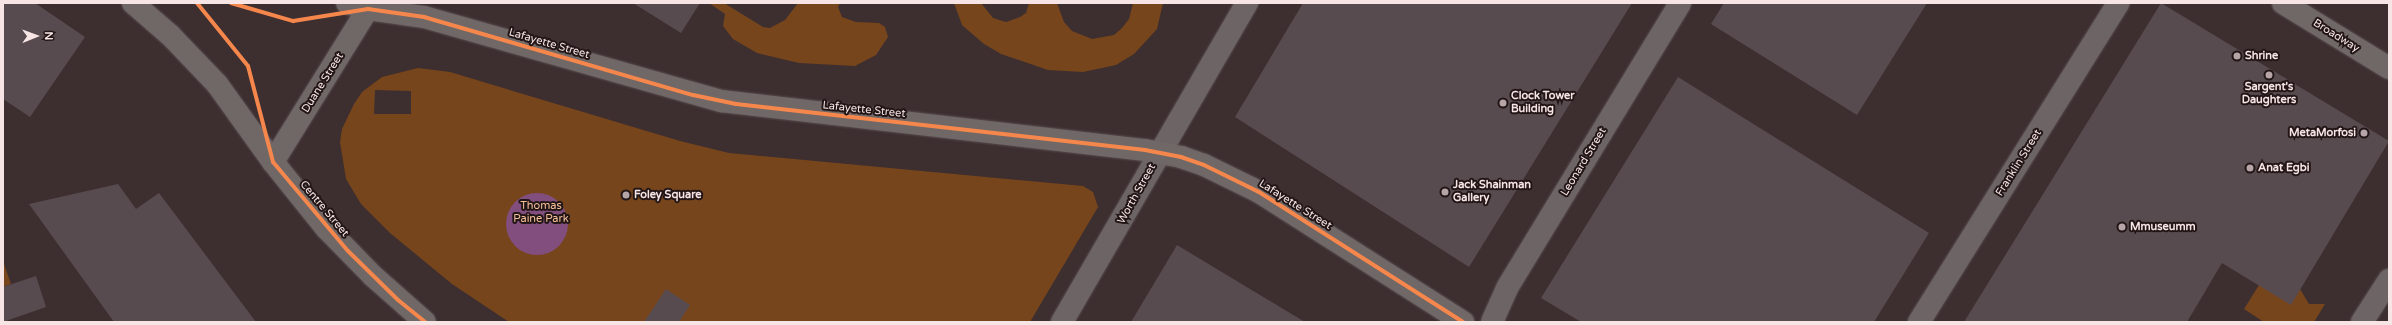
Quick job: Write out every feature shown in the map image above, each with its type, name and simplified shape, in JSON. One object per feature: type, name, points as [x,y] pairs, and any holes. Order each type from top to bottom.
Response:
[{"type":"main road","name":"Centre Street","points":[[133,3],[170,35],[216,84],[273,162],[348,251],[398,300],[425,322]]},
{"type":"main road","name":"Lafayette Street","points":[[348,3],[424,17],[693,95],[729,103],[1159,153],[1204,165],[1259,192],[1463,322]]},
{"type":"main road","name":"Broadway","points":[[2283,3],[2389,68]]},
{"type":"main road","name":"Duane Street","points":[[273,162],[370,6]]},
{"type":"street","name":"Worth Street","points":[[1062,322],[1247,3]]},
{"type":"street","name":"Leonard Street","points":[[1492,322],[1507,288],[1680,3]]},
{"type":"street","name":"Franklin Street","points":[[1919,322],[2118,3]]},
{"type":"street","points":[[2362,322],[2389,280]]},
{"type":"green space","points":[[709,3],[724,3],[763,27],[770,28],[785,20],[798,3],[840,3],[838,7],[842,17],[856,22],[879,23],[885,27],[888,37],[876,55],[855,66],[799,63],[757,53],[733,39],[723,26],[725,14]]},
{"type":"green space","points":[[954,3],[981,3],[993,18],[1006,22],[1026,13],[1029,3],[1057,3],[1064,22],[1072,31],[1092,39],[1114,35],[1122,28],[1129,19],[1133,3],[1163,3],[1157,29],[1134,54],[1116,65],[1083,72],[1048,70],[1001,54],[984,44],[962,25]]},
{"type":"green space","name":"Thomas Paine Park","points":[[418,68],[450,72],[680,141],[729,153],[1083,186],[1093,192],[1098,207],[1030,322],[509,322],[452,284],[390,233],[361,204],[346,179],[340,142],[342,129],[354,104],[362,92],[382,77]],"holes":[[[375,90],[411,91],[411,114],[374,114]]]},
{"type":"green space","points":[[3,261],[11,284],[3,287]]},
{"type":"green space","points":[[2259,285],[2300,289],[2309,304],[2325,304],[2314,322],[2264,322],[2244,309]]},
{"type":"shaded area","points":[[537,193],[549,196],[559,202],[565,212],[568,224],[565,236],[559,246],[549,252],[537,255],[525,252],[515,246],[509,236],[506,224],[509,212],[515,202],[525,196]]},
{"type":"building","points":[[3,3],[35,3],[85,37],[30,117],[3,99]]},
{"type":"building","points":[[633,3],[700,3],[681,33]]},
{"type":"building","points":[[1303,3],[1632,3],[1469,267],[1235,117]]},
{"type":"building","points":[[1724,3],[1927,3],[1857,115],[1711,24]]},
{"type":"building","points":[[2161,3],[2389,141],[2291,305],[2222,263],[2187,322],[1964,322]]},
{"type":"building","points":[[1678,77],[1929,233],[1874,322],[1581,322],[1541,298]]},
{"type":"building","points":[[118,184],[136,209],[159,193],[256,322],[114,322],[29,204]]},
{"type":"building","points":[[1177,245],[1305,322],[1131,322]]},
{"type":"building","points":[[36,276],[46,307],[3,322],[3,287]]},
{"type":"building","points":[[666,289],[690,305],[679,322],[644,322]]},
{"type":"cycle path","points":[[197,3],[248,66],[273,162],[348,251],[398,300],[425,322]]},
{"type":"cycle path","points":[[231,3],[293,21],[368,9],[424,17],[693,95],[736,104],[1145,150],[1181,157],[1204,165],[1259,192],[1463,322]]},
{"type":"place","name":"Shrine","points":[[2237,56]]},
{"type":"place","name":"Sargent's Daughters","points":[[2269,75]]},
{"type":"place","name":"Clock Tower Building","points":[[1503,103]]},
{"type":"place","name":"MetaMorfosi","points":[[2364,133]]},
{"type":"place","name":"Anat Egbi","points":[[2250,168]]},
{"type":"place","name":"Jack Shainman Gallery","points":[[1445,192]]},
{"type":"place","name":"Foley Square","points":[[626,195]]},
{"type":"place","name":"Mmuseumm","points":[[2122,227]]}]
